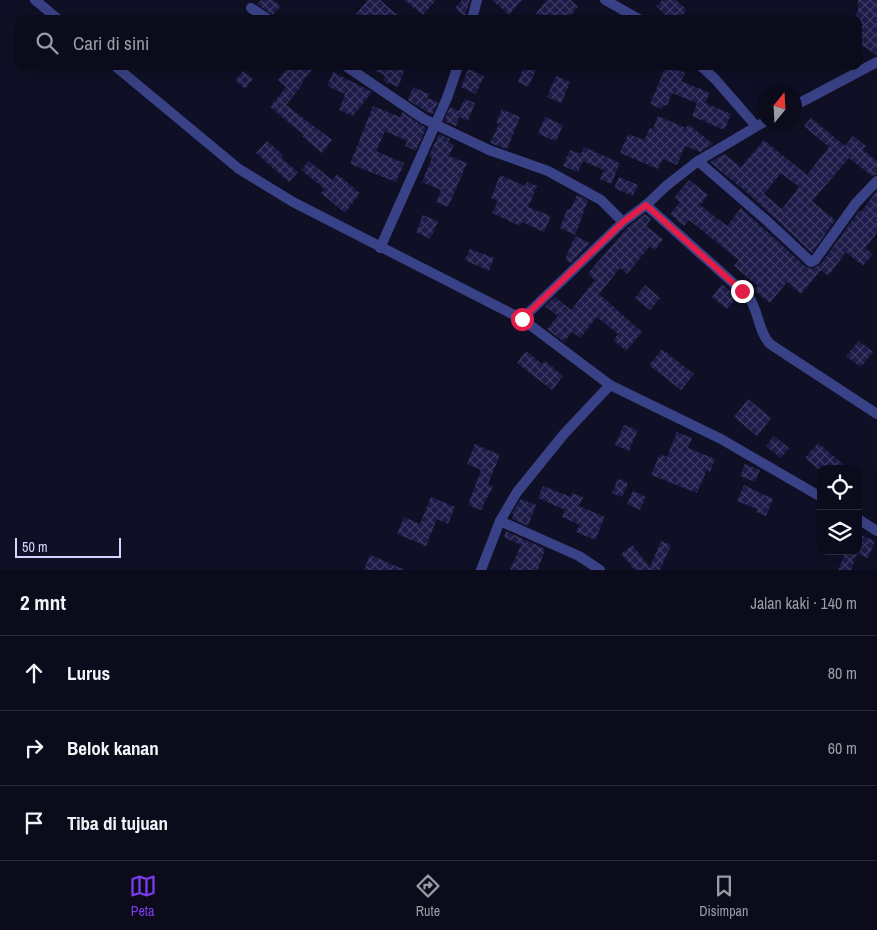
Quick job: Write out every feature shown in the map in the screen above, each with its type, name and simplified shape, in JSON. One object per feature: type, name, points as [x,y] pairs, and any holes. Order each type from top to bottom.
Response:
[{"type":"street","points":[[35,0],[53,15]]},
{"type":"street","points":[[473,15],[477,0]]},
{"type":"street","points":[[605,0],[632,15]]},
{"type":"street","points":[[252,8],[262,15]]},
{"type":"street","points":[[862,70],[877,62]]},
{"type":"street","points":[[120,70],[239,169],[293,202],[522,319],[610,385],[722,439],[817,495]]},
{"type":"street","points":[[352,70],[411,112],[489,150],[548,171],[601,200],[623,222]]},
{"type":"street","points":[[380,248],[435,124],[456,70]]},
{"type":"street","points":[[705,70],[757,120]]},
{"type":"street","points":[[802,102],[862,70]]},
{"type":"street","points":[[522,319],[623,222],[698,161],[757,126]]},
{"type":"street","points":[[698,161],[811,262],[815,260],[856,203],[877,182]]},
{"type":"street","points":[[646,205],[749,297],[756,310],[762,332],[770,344],[877,414]]},
{"type":"street","points":[[481,570],[500,521],[517,492],[564,434],[610,385]]},
{"type":"street","points":[[500,521],[579,556],[600,570]]},
{"type":"street","points":[[862,522],[877,531]]},
{"type":"building","points":[[261,0],[273,0],[281,6],[273,15],[257,4]]},
{"type":"building","points":[[368,0],[380,0],[397,15],[357,15]]},
{"type":"building","points":[[404,0],[436,0],[423,15]]},
{"type":"building","points":[[462,0],[470,0],[466,15],[463,15],[455,8]]},
{"type":"building","points":[[492,0],[522,0],[509,15]]},
{"type":"building","points":[[547,0],[571,0],[578,7],[571,15],[538,15],[536,13]]},
{"type":"building","points":[[662,0],[676,0],[687,10],[683,15],[666,15],[656,6]]},
{"type":"building","points":[[858,0],[877,0],[877,55],[862,46],[862,15],[856,15],[858,12]]},
{"type":"building","points":[[286,70],[312,70],[286,105],[332,140],[322,153],[302,136],[304,135],[270,107],[286,87],[278,80]]},
{"type":"building","points":[[375,70],[404,70],[398,87],[383,81],[385,76]]},
{"type":"building","points":[[468,70],[484,76],[476,94],[461,87]]},
{"type":"building","points":[[522,70],[536,70],[528,87],[518,82]]},
{"type":"building","points":[[664,70],[677,70],[685,73],[681,81],[710,93],[705,103],[731,114],[724,130],[692,116],[697,103],[672,93],[667,106],[664,105],[661,109],[650,104]]},
{"type":"building","points":[[243,71],[253,79],[245,89],[235,80]]},
{"type":"building","points":[[333,72],[372,92],[353,116],[339,110],[345,94],[327,86]]},
{"type":"building","points":[[556,76],[570,82],[561,103],[547,97]]},
{"type":"building","points":[[413,87],[429,94],[427,98],[438,102],[432,115],[408,100]]},
{"type":"building","points":[[465,99],[475,103],[468,121],[459,117],[456,126],[444,121],[450,107],[459,111]]},
{"type":"building","points":[[373,106],[400,117],[402,112],[426,128],[416,151],[405,146],[407,141],[385,131],[376,151],[404,163],[396,182],[350,164]]},
{"type":"building","points":[[502,109],[520,117],[507,149],[490,143],[499,124],[496,123]]},
{"type":"building","points":[[658,116],[686,128],[688,124],[713,144],[700,152],[685,146],[677,165],[663,159],[658,169],[620,153],[628,134],[644,140],[650,128],[653,129]]},
{"type":"building","points":[[545,117],[563,125],[556,141],[538,134]]},
{"type":"building","points":[[811,118],[845,146],[853,136],[866,146],[863,150],[877,161],[877,174],[872,176],[849,158],[812,201],[835,220],[812,253],[751,196],[710,162],[724,154],[741,167],[764,140],[807,175],[829,147],[804,126]],"holes":[[[781,173],[799,187],[782,209],[764,194]]]},
{"type":"building","points":[[439,134],[450,139],[448,142],[454,145],[449,156],[467,163],[448,207],[436,202],[441,190],[422,182],[432,158],[429,156]]},
{"type":"building","points":[[267,141],[283,155],[281,158],[298,172],[289,182],[256,153]]},
{"type":"building","points":[[584,147],[620,163],[611,184],[600,179],[604,170],[583,161],[578,172],[563,166],[570,150],[581,154]]},
{"type":"building","points":[[309,161],[332,180],[337,174],[360,193],[345,213],[321,193],[325,189],[301,170]]},
{"type":"building","points":[[500,175],[525,186],[527,182],[537,186],[528,207],[551,216],[544,232],[522,222],[520,226],[492,213],[498,201],[491,198]]},
{"type":"building","points":[[619,177],[638,185],[633,196],[614,188]]},
{"type":"building","points":[[689,180],[708,195],[700,205],[727,226],[741,208],[806,267],[811,269],[821,264],[859,211],[861,212],[877,191],[877,233],[865,248],[873,254],[863,266],[846,252],[828,276],[821,270],[801,294],[787,282],[770,303],[754,290],[758,286],[734,266],[739,260],[689,220],[684,226],[670,214],[680,202],[674,198]]},
{"type":"building","points":[[577,195],[588,200],[575,235],[560,228],[567,209],[570,210]]},
{"type":"building","points":[[645,214],[651,219],[646,226],[663,239],[655,250],[650,246],[627,274],[620,268],[599,294],[642,332],[626,351],[613,340],[618,334],[597,317],[580,338],[572,332],[564,342],[547,329],[558,316],[545,306],[555,297],[571,310],[595,280],[588,274],[590,271],[629,226]]},
{"type":"building","points":[[423,215],[438,221],[430,239],[416,232]]},
{"type":"building","points":[[575,236],[590,243],[571,263],[565,260]]},
{"type":"building","points":[[470,249],[494,258],[489,271],[465,260]]},
{"type":"building","points":[[722,284],[737,297],[727,309],[712,297]]},
{"type":"building","points":[[645,285],[660,298],[650,310],[635,298]]},
{"type":"building","points":[[859,341],[873,352],[861,367],[846,356]]},
{"type":"building","points":[[662,349],[694,374],[681,390],[649,365]]},
{"type":"building","points":[[526,351],[542,364],[545,361],[563,376],[552,390],[517,363]]},
{"type":"building","points":[[748,399],[771,418],[757,436],[734,417]]},
{"type":"building","points":[[624,425],[638,430],[629,451],[615,445]]},
{"type":"building","points":[[677,432],[692,438],[688,448],[715,459],[710,472],[707,470],[697,493],[651,475],[660,454],[667,457]]},
{"type":"building","points":[[774,436],[789,448],[781,458],[766,446]]},
{"type":"building","points":[[818,443],[844,465],[817,465],[817,468],[805,458]]},
{"type":"building","points":[[475,444],[500,455],[488,484],[493,486],[481,510],[468,505],[481,470],[467,464]]},
{"type":"building","points":[[745,464],[760,470],[755,482],[740,476]]},
{"type":"building","points":[[618,479],[628,483],[622,497],[612,493]]},
{"type":"building","points":[[744,485],[773,499],[766,516],[756,512],[757,509],[737,501]]},
{"type":"building","points":[[543,486],[571,497],[572,493],[583,497],[579,506],[605,517],[595,540],[576,532],[580,525],[562,517],[565,510],[538,498]]},
{"type":"building","points":[[633,491],[646,497],[640,510],[627,504]]},
{"type":"building","points":[[431,497],[455,507],[448,524],[437,519],[426,546],[397,534],[404,517],[420,524]]},
{"type":"building","points":[[521,499],[536,505],[528,526],[512,519],[514,514],[512,513]]},
{"type":"building","points":[[506,531],[545,549],[538,570],[510,570],[521,545],[504,537]]},
{"type":"building","points":[[862,536],[875,541],[868,558],[860,555]]},
{"type":"building","points":[[661,541],[671,545],[660,570],[635,570],[621,554],[632,545],[650,567]]},
{"type":"building","points":[[370,555],[405,570],[364,570]]},
{"type":"building","points":[[844,555],[857,555],[851,570],[838,570]]},
{"type":"route","points":[[522,319],[623,222],[646,205],[742,291]]}]
